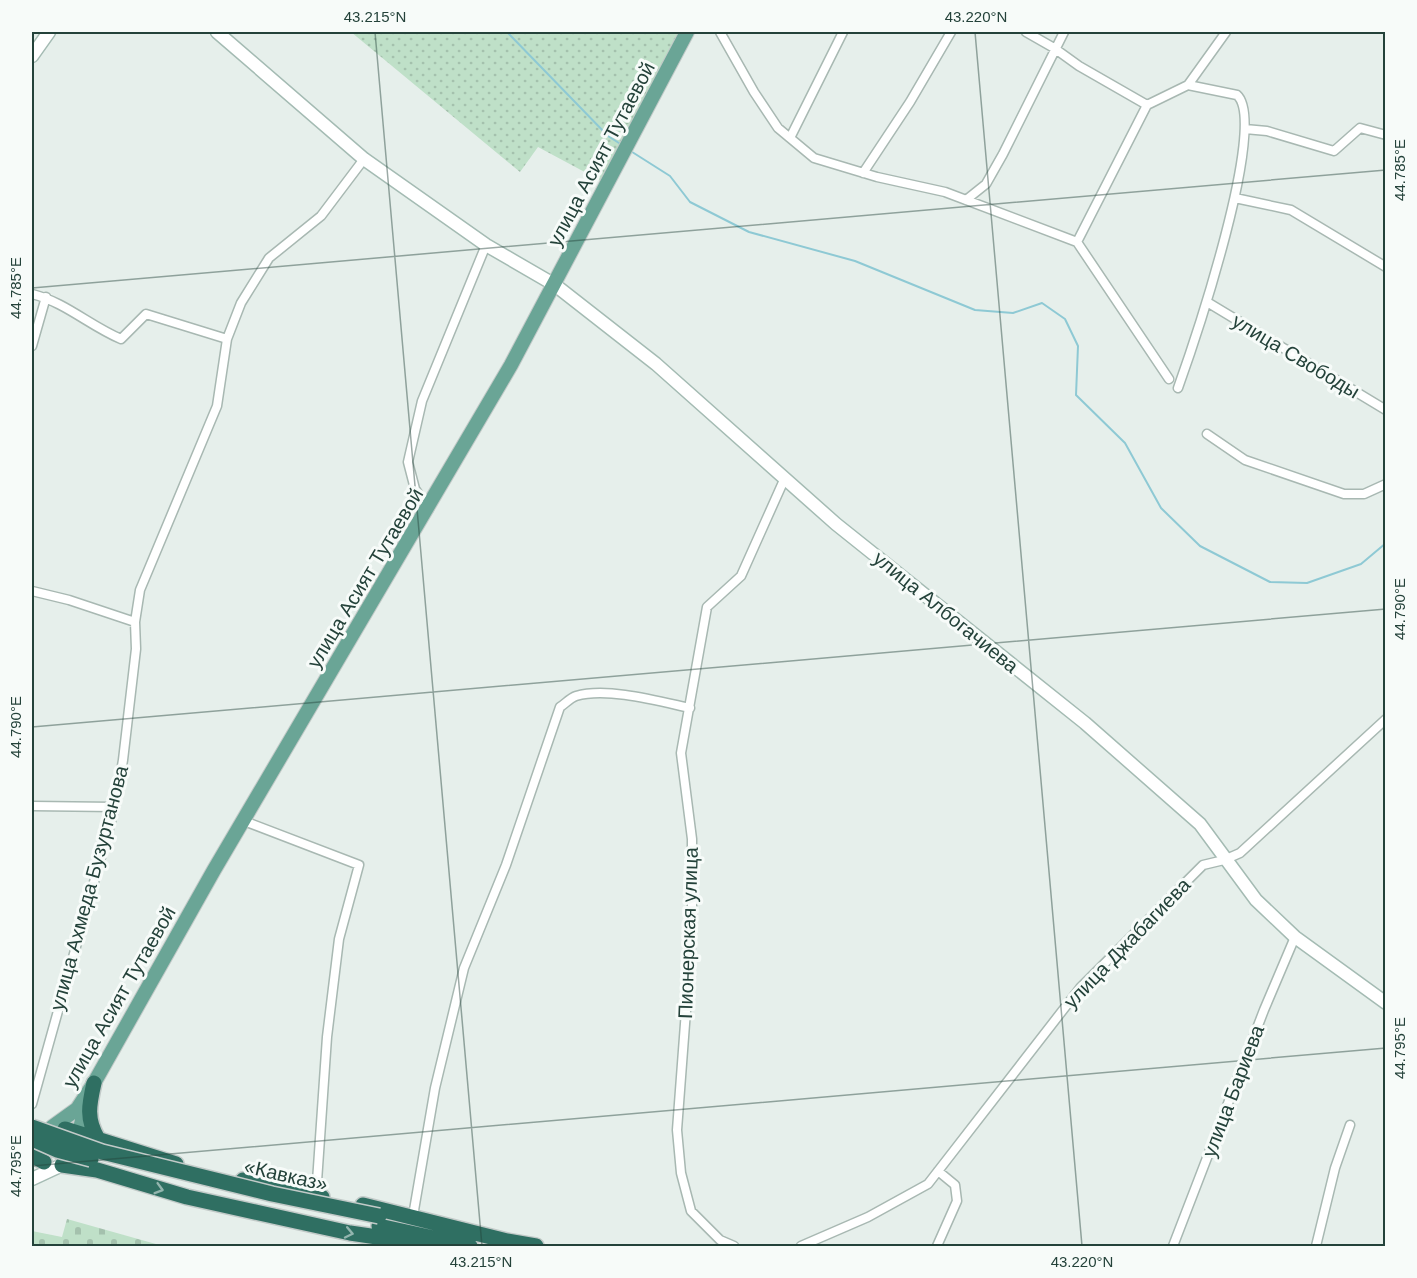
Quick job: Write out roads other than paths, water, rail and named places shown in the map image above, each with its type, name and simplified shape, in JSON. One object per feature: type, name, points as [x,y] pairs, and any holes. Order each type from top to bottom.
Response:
[{"type":"highway","points":[[94,1083],[88,1110],[90,1125],[98,1139]]},
{"type":"highway","points":[[32,1120],[64,1132],[98,1139],[188,1168],[413,1216],[515,1243]]},
{"type":"highway","name":"«Кавказ»","points":[[33,1139],[102,1152],[470,1246]]},
{"type":"highway","points":[[62,1165],[97,1170],[187,1197],[350,1233],[438,1246]]},
{"type":"highway","name":"«Кавказ»","points":[[379,1221],[536,1246]]},
{"type":"main road","name":"улица Асият Тутаевой","points":[[64,1132],[244,820],[429,509],[555,285],[687,32]]},
{"type":"main road","points":[[64,1132],[72,1157],[62,1165],[38,1158],[33,1139],[64,1132],[94,1083]]},
{"type":"street","points":[[32,56],[49,32]]},
{"type":"street","name":"улица Албогачиева","points":[[218,32],[364,159],[486,245],[555,285],[657,364],[784,480],[1085,723],[1200,824],[1224,860],[1257,900],[1295,937],[1386,1002]]},
{"type":"street","points":[[720,32],[753,92],[778,128],[814,158],[863,173],[945,192],[1077,242],[1169,379]]},
{"type":"street","points":[[790,138],[843,32]]},
{"type":"street","points":[[863,173],[910,102],[951,32]]},
{"type":"street","points":[[1026,32],[1147,105]]},
{"type":"street","points":[[966,200],[986,184],[1064,32]]},
{"type":"street","points":[[1077,242],[1147,105],[1188,85],[1226,32]]},
{"type":"street","points":[[1178,388],[1207,302],[1235,198],[1245,129],[1245,106],[1239,96],[1188,85]]},
{"type":"street","points":[[1245,129],[1267,130],[1334,151],[1360,128],[1386,135]]},
{"type":"street","name":"улица Ахмеда Бузуртанова","points":[[32,1104],[115,807],[136,649],[135,622],[140,590],[217,406],[227,339],[241,303],[269,258],[321,216],[364,159]]},
{"type":"street","points":[[1235,198],[1291,210],[1386,267]]},
{"type":"street","points":[[429,509],[416,489],[408,462],[422,401],[486,245]]},
{"type":"street","points":[[32,294],[60,304],[97,329],[121,339],[146,314],[227,339]]},
{"type":"street","points":[[32,345],[45,297]]},
{"type":"street","name":"улица Свободы","points":[[1207,302],[1386,410]]},
{"type":"street","points":[[1207,434],[1245,460],[1344,495],[1364,494],[1386,484]]},
{"type":"street","name":"Пионерская улица","points":[[734,1246],[720,1240],[691,1211],[681,1173],[677,1130],[692,932],[692,840],[681,753],[707,608],[741,576],[784,480]]},
{"type":"street","points":[[32,591],[69,600],[135,622]]},
{"type":"street","points":[[413,1216],[435,1088],[464,968],[506,865],[560,707],[575,696],[600,695],[639,697],[690,708]]},
{"type":"street","name":"улица Джабагиева","points":[[801,1246],[868,1217],[928,1184],[1080,988],[1203,865],[1240,853],[1386,718]]},
{"type":"street","points":[[32,806],[115,807]]},
{"type":"street","points":[[244,820],[359,865],[339,939],[327,1037],[316,1196]]},
{"type":"street","name":"улица Бариева","points":[[1173,1246],[1264,1010],[1295,937]]},
{"type":"street","points":[[1316,1246],[1335,1168],[1350,1125]]},
{"type":"street","points":[[32,1179],[62,1165]]},
{"type":"street","points":[[937,1246],[957,1201],[955,1185],[938,1171]]},
{"type":"waterway","points":[[507,32],[608,136],[622,145]]},
{"type":"waterway","points":[[629,150],[670,176],[690,202],[749,232],[855,261],[975,310],[1013,313],[1042,303],[1065,319],[1078,346],[1076,395],[1125,443],[1161,508],[1200,546],[1270,582],[1307,583],[1361,564],[1386,543]]}]
